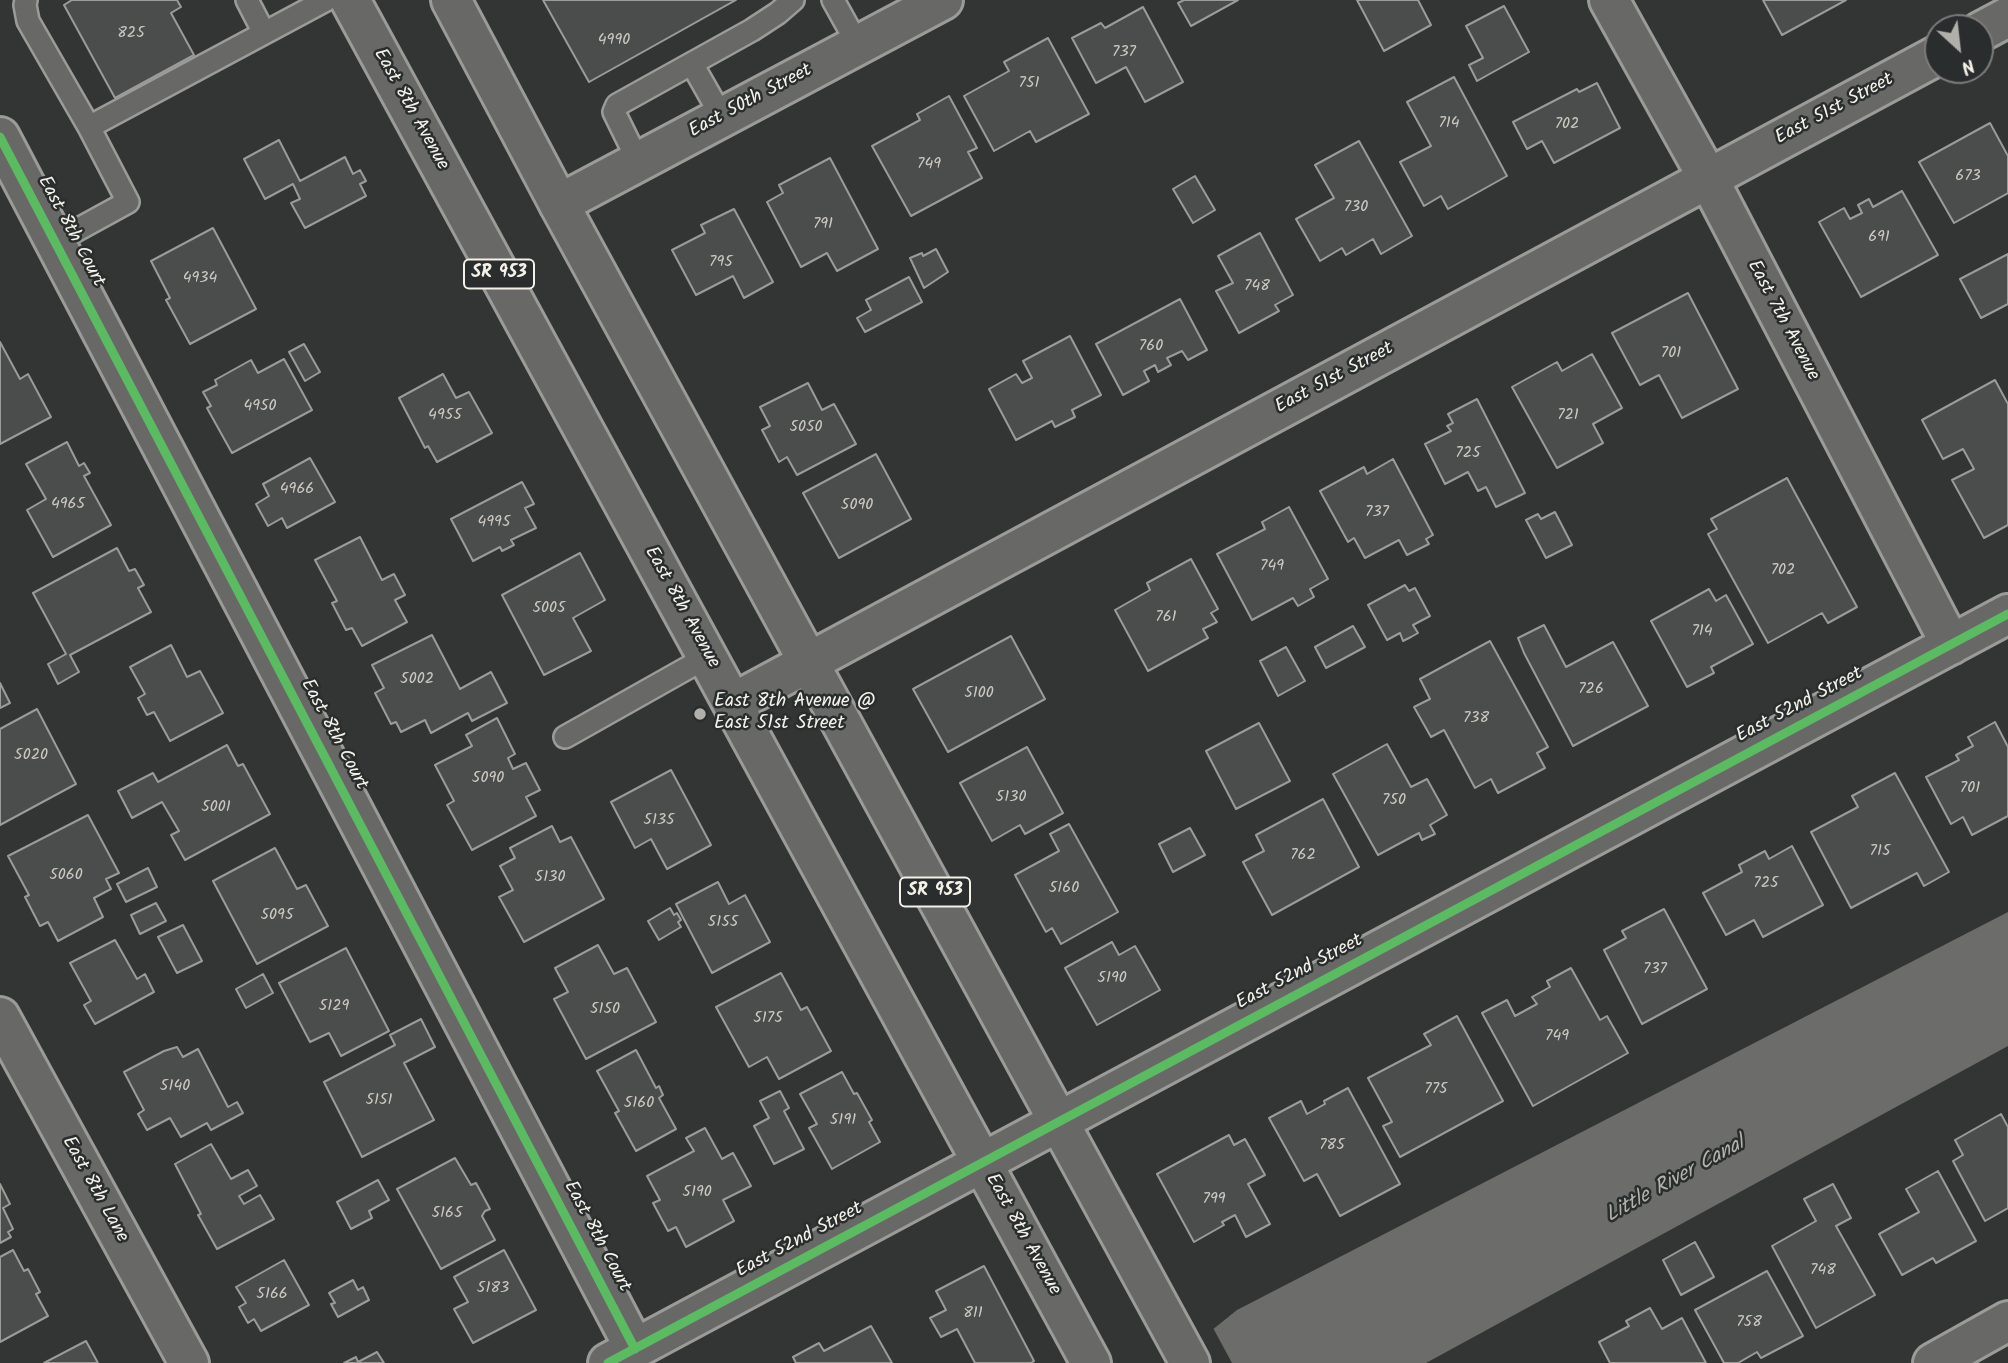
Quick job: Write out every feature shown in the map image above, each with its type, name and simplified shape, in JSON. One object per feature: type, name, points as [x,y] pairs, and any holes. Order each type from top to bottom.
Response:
[{"type":"street","name":"East 8th Avenue","points":[[350,0],[1091,1363]]},
{"type":"street","name":"SR 953","points":[[451,0],[559,204],[1183,1350]]},
{"type":"street","name":"East 50th Street","points":[[559,204],[943,0]]},
{"type":"street","name":"East 7th Avenue","points":[[1609,0],[1708,178],[1951,645]]},
{"type":"street","name":"East 51st Street","points":[[733,703],[1924,62]]},
{"type":"street","name":"East 8th Court","points":[[4,154],[55,242],[622,1356]]},
{"type":"street","name":"East 52nd Street","points":[[622,1356],[2008,614]]},
{"type":"street","name":"East 8th Lane","points":[[0,1017],[189,1363]]},
{"type":"street","points":[[1933,1363],[2008,1321]]},
{"type":"lane","points":[[26,0],[28,21],[89,127],[128,202],[55,242]]},
{"type":"lane","points":[[247,0],[264,33]]},
{"type":"lane","points":[[89,127],[326,0]]},
{"type":"lane","points":[[638,161],[614,112],[617,105],[752,30],[793,0]]},
{"type":"lane","points":[[833,0],[858,45]]},
{"type":"lane","points":[[692,64],[722,117]]},
{"type":"lane","points":[[565,737],[708,657]]},
{"type":"water","name":"Little River Canal","points":[[2008,912],[2008,1046],[1426,1363],[1171,1363],[1237,1310]]},
{"type":"pier","points":[[1212,1326],[1232,1363],[1168,1363],[1169,1360]]},
{"type":"building","points":[[72,0],[177,0],[181,7],[171,13],[194,55],[115,98],[64,5]]},
{"type":"building","points":[[543,0],[736,0],[589,82]]},
{"type":"building","points":[[1184,0],[1238,0],[1191,26],[1178,3]]},
{"type":"building","points":[[1357,0],[1418,0],[1431,25],[1384,51]]},
{"type":"building","points":[[1763,0],[1846,0],[1782,35]]},
{"type":"building","points":[[1504,6],[1529,52],[1477,81],[1469,65],[1483,58],[1466,26]]},
{"type":"building","points":[[1143,7],[1183,82],[1145,102],[1126,67],[1096,83],[1072,38],[1101,23],[1105,28]]},
{"type":"building","points":[[1048,38],[1089,114],[1036,142],[1030,131],[994,151],[964,96],[1009,71],[1004,62]]},
{"type":"building","points":[[1454,77],[1507,176],[1448,209],[1441,196],[1424,206],[1400,162],[1431,146],[1407,102]]},
{"type":"building","points":[[1597,83],[1620,128],[1554,163],[1542,141],[1527,149],[1513,122],[1577,89],[1579,92]]},
{"type":"building","points":[[949,96],[977,148],[968,152],[982,178],[911,216],[872,146],[920,120],[917,114]]},
{"type":"building","points":[[1990,123],[2008,156],[2008,193],[1954,223],[1919,162]]},
{"type":"building","points":[[279,140],[300,181],[345,157],[353,174],[360,170],[366,181],[360,184],[366,196],[305,228],[291,203],[300,199],[293,184],[265,199],[244,159]]},
{"type":"building","points":[[1359,141],[1412,236],[1381,254],[1373,239],[1346,255],[1342,248],[1320,261],[1296,219],[1334,198],[1315,165]]},
{"type":"building","points":[[830,158],[878,249],[837,271],[827,253],[801,267],[767,202],[783,193],[779,185]]},
{"type":"building","points":[[1195,176],[1215,210],[1193,223],[1173,189]]},
{"type":"building","points":[[1902,191],[1938,255],[1861,297],[1819,222],[1844,208],[1850,219],[1862,213],[1858,205],[1869,199],[1873,207]]},
{"type":"building","points":[[734,209],[773,282],[744,298],[733,276],[696,295],[672,250],[705,233],[701,225]]},
{"type":"building","points":[[213,228],[256,309],[190,344],[166,300],[170,298],[151,261]]},
{"type":"building","points":[[1260,233],[1293,295],[1275,305],[1279,311],[1239,333],[1216,291],[1233,283],[1218,256]]},
{"type":"building","points":[[936,249],[948,272],[924,288],[910,258],[922,253],[923,256]]},
{"type":"building","points":[[2008,254],[2008,304],[1981,318],[1960,279]]},
{"type":"building","points":[[909,277],[922,302],[865,332],[857,318],[871,310],[866,300]]},
{"type":"building","points":[[1688,293],[1738,389],[1682,418],[1659,375],[1640,385],[1612,333]]},
{"type":"building","points":[[1180,299],[1207,350],[1188,360],[1182,351],[1167,358],[1171,365],[1158,372],[1155,365],[1144,371],[1149,381],[1123,395],[1096,344]]},
{"type":"building","points":[[1070,336],[1101,395],[1072,410],[1075,417],[1055,427],[1052,421],[1016,440],[989,389],[1016,374],[1022,383],[1032,378],[1023,361]]},
{"type":"building","points":[[0,342],[20,379],[28,374],[51,417],[0,444]]},
{"type":"building","points":[[304,344],[320,372],[305,381],[289,352]]},
{"type":"building","points":[[1592,354],[1622,408],[1593,424],[1603,443],[1557,468],[1512,387],[1557,362],[1562,371]]},
{"type":"building","points":[[284,359],[312,410],[232,453],[207,408],[211,406],[203,392],[217,385],[215,380],[251,360],[258,373]]},
{"type":"building","points":[[443,374],[456,398],[469,392],[492,433],[437,462],[428,446],[425,448],[399,398]]},
{"type":"building","points":[[1995,380],[2008,404],[2008,525],[1984,538],[1952,480],[1974,469],[1963,449],[1943,459],[1922,420]]},
{"type":"building","points":[[808,383],[822,410],[834,404],[856,444],[797,475],[787,457],[779,462],[762,430],[770,426],[760,407]]},
{"type":"building","points":[[1477,399],[1525,493],[1496,507],[1486,487],[1478,491],[1468,472],[1445,484],[1425,444],[1451,431],[1447,426],[1453,423],[1448,414]]},
{"type":"building","points":[[67,442],[79,466],[84,463],[90,473],[84,476],[111,525],[53,557],[27,510],[46,499],[26,464]]},
{"type":"building","points":[[876,454],[911,519],[839,558],[803,493]]},
{"type":"building","points":[[310,458],[335,502],[287,528],[282,518],[268,526],[256,504],[269,496],[263,484]]},
{"type":"building","points":[[1393,459],[1433,535],[1426,539],[1429,544],[1407,555],[1399,540],[1365,558],[1354,538],[1348,542],[1320,491],[1364,467],[1367,474]]},
{"type":"building","points":[[1787,478],[1857,607],[1828,623],[1822,613],[1768,643],[1708,534],[1717,529],[1711,519]]},
{"type":"building","points":[[522,482],[534,504],[525,508],[536,528],[511,540],[514,545],[502,551],[500,547],[473,561],[451,519]]},
{"type":"building","points":[[1289,507],[1328,579],[1310,589],[1314,597],[1298,606],[1293,598],[1252,620],[1217,554],[1265,529],[1262,522]]},
{"type":"building","points":[[1555,512],[1572,545],[1546,558],[1526,520],[1538,514],[1541,519]]},
{"type":"building","points":[[360,537],[382,580],[394,574],[405,595],[395,600],[407,622],[362,646],[352,628],[346,630],[332,603],[337,601],[315,560]]},
{"type":"building","points":[[117,548],[129,571],[135,569],[144,585],[138,588],[151,612],[70,655],[79,672],[58,684],[48,664],[66,654],[33,593]]},
{"type":"building","points":[[580,553],[605,600],[573,618],[591,651],[544,675],[502,595]]},
{"type":"building","points":[[1191,559],[1218,609],[1211,613],[1217,622],[1203,629],[1208,638],[1148,671],[1115,610],[1150,590],[1147,583]]},
{"type":"building","points":[[1405,585],[1409,591],[1415,588],[1430,616],[1413,625],[1418,633],[1411,637],[1403,641],[1400,633],[1387,640],[1368,605]]},
{"type":"building","points":[[1709,589],[1716,601],[1726,595],[1753,644],[1711,667],[1714,673],[1687,687],[1651,621]]},
{"type":"building","points":[[1544,625],[1566,667],[1613,642],[1648,706],[1573,746],[1518,638]]},
{"type":"building","points":[[1353,626],[1365,647],[1326,668],[1315,647]]},
{"type":"building","points":[[432,635],[460,689],[491,672],[507,703],[472,721],[468,713],[431,733],[425,720],[401,732],[396,722],[391,724],[375,693],[384,688],[372,665]]},
{"type":"building","points":[[1011,636],[1045,699],[948,752],[913,689]]},
{"type":"building","points":[[1490,641],[1548,747],[1537,753],[1545,768],[1498,793],[1491,779],[1475,788],[1444,730],[1431,737],[1414,707],[1430,699],[1420,679]]},
{"type":"building","points":[[171,645],[187,677],[200,671],[223,713],[170,741],[154,712],[147,715],[138,698],[145,694],[130,667]]},
{"type":"building","points":[[1286,647],[1305,681],[1278,696],[1260,661]]},
{"type":"building","points":[[0,683],[10,703],[0,708]]},
{"type":"building","points":[[37,709],[76,784],[0,825],[0,729]]},
{"type":"building","points":[[497,718],[515,754],[508,758],[513,769],[526,763],[540,790],[526,797],[536,816],[472,850],[447,805],[454,801],[435,765],[472,746],[466,735]]},
{"type":"building","points":[[1995,722],[2008,747],[2008,816],[1972,835],[1963,817],[1951,824],[1926,777],[1959,760],[1956,755],[1973,746],[1968,737]]},
{"type":"building","points":[[1259,723],[1290,781],[1236,809],[1206,751]]},
{"type":"building","points":[[1387,744],[1411,787],[1427,779],[1447,815],[1430,825],[1435,834],[1422,840],[1419,833],[1378,855],[1333,774]]},
{"type":"building","points":[[227,745],[238,766],[243,764],[270,814],[185,860],[171,835],[179,831],[162,802],[132,818],[118,791],[153,773],[158,782]]},
{"type":"building","points":[[1027,747],[1063,813],[1025,834],[1020,825],[992,841],[960,783]]},
{"type":"building","points":[[671,770],[711,845],[667,869],[651,839],[635,848],[611,802]]},
{"type":"building","points":[[1895,773],[1949,872],[1924,886],[1917,873],[1851,908],[1811,832],[1858,807],[1852,796]]},
{"type":"building","points":[[1323,799],[1359,867],[1272,915],[1243,862],[1264,851],[1256,835]]},
{"type":"building","points":[[88,815],[119,873],[106,879],[111,889],[94,898],[103,917],[58,941],[48,922],[40,926],[25,897],[29,895],[8,856]]},
{"type":"building","points":[[1069,824],[1118,912],[1061,944],[1052,928],[1046,932],[1015,875],[1059,851],[1050,834]]},
{"type":"building","points":[[552,826],[560,842],[571,837],[604,899],[524,942],[499,897],[513,890],[500,866],[515,858],[510,848]]},
{"type":"building","points":[[1190,828],[1205,855],[1173,872],[1159,844]]},
{"type":"building","points":[[1792,846],[1823,905],[1763,937],[1754,920],[1726,935],[1703,893],[1742,872],[1739,865],[1765,851],[1769,859]]},
{"type":"building","points":[[275,848],[297,889],[306,885],[328,926],[257,964],[213,881]]},
{"type":"building","points":[[148,868],[157,887],[126,902],[117,884]]},
{"type":"building","points":[[718,882],[729,904],[745,895],[770,942],[712,973],[676,904]]},
{"type":"building","points":[[156,903],[166,921],[140,934],[131,915]]},
{"type":"building","points":[[670,908],[674,915],[677,913],[681,927],[659,940],[648,921]]},
{"type":"building","points":[[1664,909],[1707,989],[1642,1024],[1604,950],[1626,938],[1622,931]]},
{"type":"building","points":[[183,925],[202,961],[177,973],[158,937]]},
{"type":"building","points":[[115,940],[137,979],[145,974],[154,992],[95,1024],[84,1005],[91,1001],[70,963]]},
{"type":"building","points":[[1112,942],[1119,955],[1135,946],[1160,990],[1097,1025],[1065,968]]},
{"type":"building","points":[[598,945],[614,974],[627,968],[656,1022],[586,1059],[554,999],[568,992],[555,968]]},
{"type":"building","points":[[346,948],[389,1031],[341,1056],[329,1033],[310,1042],[279,983]]},
{"type":"building","points":[[1571,968],[1600,1020],[1607,1016],[1628,1053],[1533,1106],[1482,1013],[1507,1000],[1515,1016],[1537,1004],[1532,997],[1550,987],[1547,981]]},
{"type":"building","points":[[781,973],[801,1010],[807,1007],[831,1051],[779,1079],[767,1057],[749,1067],[716,1007]]},
{"type":"building","points":[[263,974],[273,993],[246,1008],[236,989]]},
{"type":"building","points":[[1457,1016],[1503,1101],[1400,1157],[1383,1126],[1392,1122],[1368,1078],[1431,1045],[1424,1034]]},
{"type":"building","points":[[421,1019],[435,1047],[404,1063],[434,1120],[362,1157],[324,1082],[395,1045],[390,1035]]},
{"type":"building","points":[[177,1047],[183,1057],[198,1049],[228,1107],[237,1102],[243,1113],[211,1130],[207,1123],[181,1137],[170,1118],[147,1130],[138,1114],[144,1110],[124,1072]]},
{"type":"building","points":[[636,1050],[656,1088],[659,1086],[663,1095],[659,1098],[676,1129],[636,1151],[615,1113],[619,1111],[597,1071]]},
{"type":"building","points":[[842,1072],[872,1120],[869,1122],[880,1142],[832,1169],[809,1128],[817,1124],[800,1094]]},
{"type":"building","points":[[1348,1088],[1400,1184],[1340,1216],[1317,1174],[1304,1181],[1269,1118],[1301,1101],[1307,1114]]},
{"type":"building","points":[[780,1091],[789,1108],[784,1111],[804,1149],[774,1164],[754,1126],[769,1118],[760,1101]]},
{"type":"building","points":[[2001,1114],[2008,1127],[2008,1208],[1985,1221],[1953,1161],[1963,1155],[1955,1140]]},
{"type":"building","points":[[705,1128],[722,1159],[733,1153],[751,1186],[723,1200],[734,1221],[686,1247],[676,1227],[668,1231],[653,1203],[660,1200],[647,1176],[694,1151],[686,1138]]},
{"type":"building","points":[[1229,1135],[1234,1145],[1245,1139],[1265,1175],[1248,1184],[1270,1224],[1246,1237],[1235,1215],[1222,1222],[1224,1225],[1194,1242],[1157,1174]]},
{"type":"building","points":[[211,1144],[231,1179],[248,1170],[257,1186],[239,1196],[244,1204],[260,1195],[274,1219],[217,1249],[175,1164]]},
{"type":"building","points":[[455,1158],[471,1185],[476,1183],[490,1209],[482,1216],[495,1240],[441,1269],[397,1189]]},
{"type":"building","points":[[1938,1171],[1976,1241],[1936,1263],[1933,1258],[1902,1275],[1879,1234],[1919,1212],[1906,1189]]},
{"type":"building","points":[[378,1180],[389,1200],[369,1211],[372,1218],[351,1229],[337,1202]]},
{"type":"building","points":[[0,1184],[10,1204],[3,1208],[13,1229],[8,1232],[11,1237],[0,1243]]},
{"type":"building","points":[[1833,1184],[1851,1218],[1836,1226],[1875,1295],[1816,1328],[1772,1246],[1816,1221],[1804,1199]]},
{"type":"building","points":[[1695,1242],[1714,1277],[1681,1295],[1663,1260]]},
{"type":"building","points":[[13,1250],[24,1271],[28,1269],[40,1292],[36,1294],[48,1316],[0,1342],[0,1257]]},
{"type":"building","points":[[504,1250],[536,1310],[473,1343],[454,1309],[468,1302],[454,1277]]},
{"type":"building","points":[[284,1260],[309,1305],[261,1331],[254,1319],[248,1323],[239,1307],[246,1303],[236,1287]]},
{"type":"building","points":[[984,1266],[1034,1361],[1031,1363],[975,1363],[957,1329],[941,1337],[930,1318],[946,1310],[936,1291]]},
{"type":"building","points":[[1767,1271],[1803,1336],[1761,1358],[1757,1352],[1738,1363],[1724,1363],[1695,1310]]},
{"type":"building","points":[[353,1280],[358,1290],[363,1287],[369,1300],[338,1317],[331,1304],[335,1303],[329,1293]]},
{"type":"building","points":[[1650,1308],[1662,1329],[1682,1318],[1706,1363],[1610,1363],[1599,1342],[1629,1326],[1626,1321]]},
{"type":"building","points":[[871,1326],[892,1363],[796,1363],[793,1357],[819,1343],[824,1351]]},
{"type":"building","points":[[86,1341],[98,1363],[44,1363]]},
{"type":"building","points":[[377,1352],[384,1363],[344,1363],[356,1357],[358,1362]]},
{"type":"cycle path","points":[[0,137],[635,1349]]},
{"type":"cycle path","points":[[608,1363],[2008,614]]},
{"type":"place","name":"East 8th Avenue @ East 51st Street","points":[[700,714]]}]
